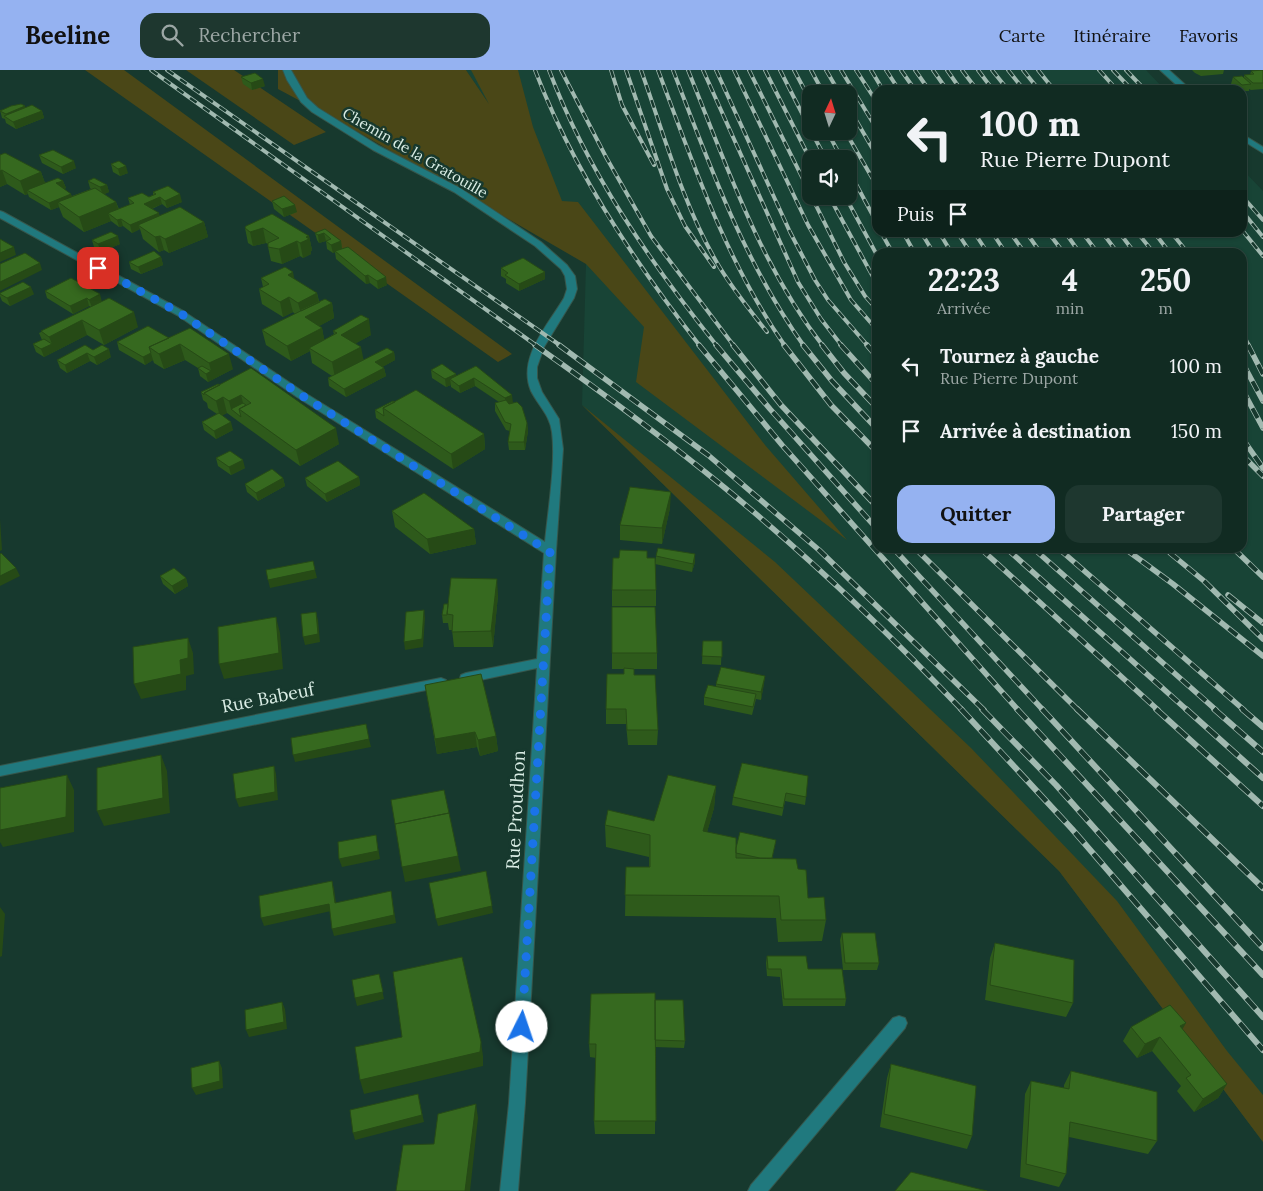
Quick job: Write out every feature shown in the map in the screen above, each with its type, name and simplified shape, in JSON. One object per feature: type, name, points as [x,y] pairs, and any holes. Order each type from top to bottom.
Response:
[{"type":"street","name":"Chemin de la Gratouille","points":[[287,70],[304,100],[315,110],[376,148],[457,190],[538,244],[564,267],[570,276],[572,289],[562,310],[539,347],[532,367],[532,378],[537,392],[548,407],[557,430]]},
{"type":"street","points":[[1164,70],[1181,85]]},
{"type":"street","points":[[1247,140],[1263,152]]},
{"type":"street","points":[[0,214],[180,313],[301,395],[550,552]]},
{"type":"street","name":"Rue Proudhon","points":[[509,1191],[517,1103],[550,552],[557,480],[557,430]]},
{"type":"street","name":"Rue Babeuf","points":[[0,771],[544,662]]},
{"type":"street","points":[[757,1191],[899,1023]]},
{"type":"shaded area","points":[[85,70],[124,70],[512,354],[498,362]]},
{"type":"shaded area","points":[[186,70],[234,70],[326,132],[294,145]]},
{"type":"shaded area","points":[[278,70],[466,70],[489,104],[471,70],[518,70],[533,127],[562,201],[578,202],[765,445],[847,540],[636,382],[644,327],[586,264],[358,132],[278,89]]},
{"type":"shaded area","points":[[466,70],[1146,70],[1160,85],[872,85],[872,237],[1247,237],[1247,174],[1263,191],[1263,1142],[1059,871],[582,405],[586,264],[493,110]]},
{"type":"shaded area","points":[[582,405],[775,562],[971,748],[1117,901],[1227,1051],[1263,1095],[1263,1142],[1059,871]]},
{"type":"building","points":[[1263,70],[1263,83],[1253,83],[1244,75],[1254,74],[1251,71]]},
{"type":"building","points":[[255,73],[263,79],[251,83],[241,77]]},
{"type":"building","points":[[1242,76],[1251,84],[1242,85],[1233,77]]},
{"type":"building","points":[[21,104],[25,106],[6,114],[0,111],[11,106]]},
{"type":"building","points":[[32,105],[42,111],[13,122],[4,116]]},
{"type":"building","points":[[53,150],[74,161],[61,167],[39,155]]},
{"type":"building","points":[[5,153],[41,172],[20,181],[2,170],[0,171],[0,155]]},
{"type":"building","points":[[119,161],[126,166],[118,169],[111,164]]},
{"type":"building","points":[[58,178],[63,181],[56,183],[71,194],[49,203],[27,190]]},
{"type":"building","points":[[94,178],[107,185],[100,187],[88,181]]},
{"type":"building","points":[[168,186],[180,194],[165,201],[160,197],[144,204],[159,213],[130,225],[121,219],[117,220],[108,213],[134,203],[128,198],[142,193],[149,197],[156,194],[153,192]]},
{"type":"building","points":[[95,188],[116,202],[79,217],[58,202]]},
{"type":"building","points":[[284,196],[295,205],[282,209],[272,201]]},
{"type":"building","points":[[180,207],[204,222],[165,239],[160,236],[155,237],[138,225]]},
{"type":"building","points":[[272,214],[309,236],[306,237],[309,239],[300,243],[297,241],[279,249],[268,247],[268,243],[279,238],[263,228],[250,232],[245,228]]},
{"type":"building","points":[[325,229],[341,241],[331,245],[326,241],[331,239],[324,233],[318,235],[315,233]]},
{"type":"building","points":[[111,232],[118,236],[98,244],[92,240]]},
{"type":"building","points":[[0,239],[14,247],[0,253]]},
{"type":"building","points":[[348,247],[386,277],[377,281],[368,275],[365,276],[335,251]]},
{"type":"building","points":[[154,251],[161,257],[138,267],[129,262]]},
{"type":"building","points":[[25,253],[40,263],[0,282],[0,264]]},
{"type":"building","points":[[523,258],[545,272],[519,284],[505,275],[508,273],[501,268]]},
{"type":"building","points":[[285,267],[293,272],[288,275],[317,293],[298,303],[289,297],[280,302],[259,289],[269,284],[261,278]]},
{"type":"building","points":[[71,278],[100,294],[70,306],[45,291]]},
{"type":"building","points":[[23,282],[31,287],[7,298],[0,294],[0,293]]},
{"type":"building","points":[[109,298],[134,312],[99,330],[82,320],[49,337],[41,331]]},
{"type":"building","points":[[325,299],[332,303],[305,317],[322,328],[287,346],[262,330]]},
{"type":"building","points":[[319,301],[320,302],[300,310]]},
{"type":"building","points":[[361,315],[369,319],[341,335],[361,347],[332,362],[309,348],[337,333],[333,331]]},
{"type":"building","points":[[148,326],[169,338],[149,347],[151,353],[143,357],[117,342]]},
{"type":"building","points":[[190,328],[229,354],[209,363],[180,344],[159,354],[149,347]]},
{"type":"building","points":[[44,339],[52,344],[41,349],[33,344]]},
{"type":"building","points":[[85,345],[93,350],[102,345],[109,349],[94,357],[87,353],[65,365],[57,360]]},
{"type":"building","points":[[387,348],[394,352],[375,362],[384,368],[344,389],[328,378]]},
{"type":"building","points":[[442,364],[456,374],[445,379],[431,370]]},
{"type":"building","points":[[202,366],[211,371],[206,374],[198,368]]},
{"type":"building","points":[[476,366],[512,395],[505,398],[474,378],[459,386],[450,379]]},
{"type":"building","points":[[251,368],[336,428],[296,450],[239,409],[251,403],[241,395],[229,401],[223,397],[216,401],[204,393]]},
{"type":"building","points":[[218,384],[220,385],[204,393],[204,395],[201,392]]},
{"type":"building","points":[[416,390],[484,434],[451,454],[383,408]]},
{"type":"building","points":[[506,400],[509,404],[517,402],[522,407],[527,423],[524,442],[508,442],[511,424],[505,422],[495,403]]},
{"type":"building","points":[[393,401],[395,402],[383,408],[384,416],[375,410]]},
{"type":"building","points":[[243,403],[246,405],[239,409],[241,417],[231,409]]},
{"type":"building","points":[[219,413],[231,422],[214,431],[202,422]]},
{"type":"building","points":[[230,451],[243,460],[229,467],[216,458]]},
{"type":"building","points":[[338,461],[359,477],[325,494],[305,478]]},
{"type":"building","points":[[272,469],[283,478],[256,493],[245,484]]},
{"type":"building","points":[[630,487],[671,492],[662,528],[620,525]]},
{"type":"building","points":[[424,493],[474,529],[427,539],[392,511]]},
{"type":"building","points":[[658,548],[695,554],[693,564],[656,556]]},
{"type":"building","points":[[620,550],[647,551],[647,558],[655,558],[656,590],[612,590],[613,558],[619,558]]},
{"type":"building","points":[[0,554],[16,568],[0,576]]},
{"type":"building","points":[[313,561],[315,570],[268,580],[266,570]]},
{"type":"building","points":[[174,568],[186,578],[172,586],[160,576]]},
{"type":"building","points":[[451,578],[497,579],[491,631],[452,632],[453,615],[447,614]]},
{"type":"building","points":[[444,604],[448,604],[447,615],[442,615]]},
{"type":"building","points":[[612,607],[655,607],[657,653],[612,653]]},
{"type":"building","points":[[424,610],[422,639],[404,642],[406,612]]},
{"type":"building","points":[[316,612],[318,634],[303,637],[301,614]]},
{"type":"building","points":[[276,617],[279,653],[219,664],[218,627]]},
{"type":"building","points":[[188,638],[188,658],[180,660],[181,674],[134,684],[133,647]]},
{"type":"building","points":[[703,641],[722,641],[722,657],[702,656]]},
{"type":"building","points":[[721,667],[765,676],[761,692],[716,684]]},
{"type":"building","points":[[624,668],[634,669],[634,675],[655,675],[658,730],[627,730],[626,709],[606,709],[607,674],[624,674]]},
{"type":"building","points":[[481,674],[496,736],[478,740],[475,732],[435,739],[425,685]]},
{"type":"building","points":[[708,685],[756,694],[753,707],[704,697]]},
{"type":"building","points":[[366,724],[369,739],[293,755],[291,738]]},
{"type":"building","points":[[161,755],[163,798],[97,811],[97,768]]},
{"type":"building","points":[[742,763],[808,776],[806,797],[786,793],[783,808],[733,797]]},
{"type":"building","points":[[274,766],[275,792],[236,799],[233,774]]},
{"type":"building","points":[[67,775],[66,817],[0,830],[0,788]]},
{"type":"building","points":[[668,775],[716,786],[703,831],[736,838],[736,858],[796,859],[798,869],[806,870],[808,898],[824,897],[826,920],[781,920],[779,896],[625,895],[626,867],[650,867],[650,835],[605,825],[608,810],[654,821]]},
{"type":"building","points":[[444,790],[449,813],[395,824],[391,800]]},
{"type":"building","points":[[449,813],[458,856],[402,867],[395,824]]},
{"type":"building","points":[[740,832],[776,840],[772,858],[760,858],[736,853]]},
{"type":"building","points":[[376,835],[378,851],[339,859],[338,842]]},
{"type":"building","points":[[486,871],[492,906],[436,919],[429,883]]},
{"type":"building","points":[[332,881],[335,903],[391,891],[394,915],[332,929],[329,904],[261,918],[259,896]]},
{"type":"building","points":[[842,933],[875,933],[879,963],[845,963]]},
{"type":"building","points":[[995,943],[1074,960],[1073,1003],[990,985]]},
{"type":"building","points":[[767,956],[806,956],[808,969],[842,969],[846,999],[784,999],[781,969],[768,969]]},
{"type":"building","points":[[462,957],[481,1042],[480,1052],[360,1080],[355,1047],[402,1037],[393,972]]},
{"type":"building","points":[[379,974],[383,992],[355,998],[352,980]]},
{"type":"building","points":[[655,993],[656,1121],[594,1121],[596,1044],[589,1044],[591,994]]},
{"type":"building","points":[[655,1000],[683,1000],[685,1041],[655,1040]]},
{"type":"building","points":[[282,1002],[284,1022],[246,1030],[245,1010]]},
{"type":"building","points":[[1170,1005],[1186,1023],[1180,1026],[1227,1084],[1203,1099],[1186,1078],[1191,1075],[1160,1037],[1145,1044],[1131,1027]]},
{"type":"building","points":[[219,1061],[220,1081],[192,1088],[191,1068]]},
{"type":"building","points":[[891,1064],[976,1086],[972,1136],[884,1114]]},
{"type":"building","points":[[1071,1071],[1157,1092],[1157,1141],[1070,1122],[1066,1174],[1026,1164],[1031,1081],[1069,1089]]},
{"type":"building","points":[[418,1094],[422,1115],[353,1133],[350,1110]]},
{"type":"building","points":[[476,1104],[465,1191],[396,1191],[403,1145],[434,1144],[438,1114]]},
{"type":"building","points":[[911,1172],[987,1191],[895,1191]]},
{"type":"railway","points":[[151,70],[537,346]]},
{"type":"railway","points":[[167,70],[561,346]]},
{"type":"railway","points":[[535,70],[568,144],[607,214],[652,282],[700,346]]},
{"type":"railway","points":[[549,70],[564,107],[601,180],[644,248],[717,346]]},
{"type":"railway","points":[[561,70],[606,157],[651,236],[734,346]]},
{"type":"railway","points":[[611,70],[622,105],[654,165]]},
{"type":"railway","points":[[626,70],[667,189],[685,226],[714,267]]},
{"type":"railway","points":[[641,70],[683,192],[704,238],[727,279],[767,332]]},
{"type":"railway","points":[[658,70],[698,177],[728,247],[745,281],[785,346]]},
{"type":"railway","points":[[673,70],[715,177],[746,247],[763,281],[804,346]]},
{"type":"railway","points":[[688,70],[746,213],[763,248],[801,315],[823,346]]},
{"type":"railway","points":[[703,70],[798,282],[821,319],[842,346]]},
{"type":"railway","points":[[716,70],[790,232],[815,280],[828,300],[868,346]]},
{"type":"railway","points":[[734,70],[808,225],[851,300],[872,324]]},
{"type":"railway","points":[[749,70],[844,262],[872,304]]},
{"type":"railway","points":[[765,70],[805,150]]},
{"type":"railway","points":[[780,70],[821,150]]},
{"type":"railway","points":[[794,70],[802,85]]},
{"type":"railway","points":[[811,70],[819,85]]},
{"type":"railway","points":[[826,70],[835,85]]},
{"type":"railway","points":[[841,70],[872,121]]},
{"type":"railway","points":[[856,70],[872,95]]},
{"type":"railway","points":[[871,70],[880,85]]},
{"type":"railway","points":[[886,70],[896,85]]},
{"type":"railway","points":[[901,70],[912,85]]},
{"type":"railway","points":[[915,70],[926,85]]},
{"type":"railway","points":[[933,70],[944,85]]},
{"type":"railway","points":[[947,70],[958,85]]},
{"type":"railway","points":[[962,70],[973,85]]},
{"type":"railway","points":[[978,70],[989,85]]},
{"type":"railway","points":[[992,70],[1004,85]]},
{"type":"railway","points":[[1008,70],[1020,85]]},
{"type":"railway","points":[[1023,70],[1035,85]]},
{"type":"railway","points":[[1038,70],[1050,85]]},
{"type":"railway","points":[[1099,70],[1112,85]]},
{"type":"railway","points":[[1113,70],[1127,85]]},
{"type":"railway","points":[[1126,70],[1140,85]]},
{"type":"railway","points":[[858,124],[872,148]]},
{"type":"railway","points":[[832,140],[837,150]]},
{"type":"railway","points":[[850,140],[872,178]]},
{"type":"railway","points":[[857,186],[872,214]]},
{"type":"railway","points":[[1247,202],[1263,220]]},
{"type":"railway","points":[[834,205],[872,275]]},
{"type":"railway","points":[[850,205],[873,248]]},
{"type":"railway","points":[[1247,217],[1263,237]]},
{"type":"railway","points":[[1247,236],[1263,256]]},
{"type":"railway","points":[[884,237],[890,248]]},
{"type":"railway","points":[[906,237],[912,248]]},
{"type":"railway","points":[[924,237],[931,248]]},
{"type":"railway","points":[[942,237],[949,248]]},
{"type":"railway","points":[[960,237],[967,248]]},
{"type":"railway","points":[[977,237],[984,248]]},
{"type":"railway","points":[[995,237],[1002,248]]},
{"type":"railway","points":[[1014,237],[1021,248]]},
{"type":"railway","points":[[1030,237],[1037,248]]},
{"type":"railway","points":[[1052,237],[1060,248]]},
{"type":"railway","points":[[1068,237],[1076,248]]},
{"type":"railway","points":[[1086,237],[1094,248]]},
{"type":"railway","points":[[1106,237],[1114,248]]},
{"type":"railway","points":[[1123,237],[1131,248]]},
{"type":"railway","points":[[1141,237],[1150,248]]},
{"type":"railway","points":[[1158,237],[1166,248]]},
{"type":"railway","points":[[1175,237],[1184,248]]},
{"type":"railway","points":[[1247,342],[1249,346]]},
{"type":"railway","points":[[535,345],[608,397],[702,469],[756,514],[906,652],[962,710]]},
{"type":"railway","points":[[559,345],[708,455],[819,550],[984,710]]},
{"type":"railway","points":[[699,345],[782,445],[872,546]]},
{"type":"railway","points":[[716,345],[770,409],[872,523]]},
{"type":"railway","points":[[733,345],[781,405],[872,502]]},
{"type":"railway","points":[[784,345],[831,405],[872,447]]},
{"type":"railway","points":[[803,345],[832,381],[872,424]]},
{"type":"railway","points":[[822,345],[844,373],[872,403]]},
{"type":"railway","points":[[841,345],[872,379]]},
{"type":"railway","points":[[867,345],[872,351]]},
{"type":"railway","points":[[1248,345],[1263,374]]},
{"type":"railway","points":[[1247,371],[1263,401]]},
{"type":"railway","points":[[1247,398],[1263,428]]},
{"type":"railway","points":[[1247,445],[1263,468]]},
{"type":"railway","points":[[1247,460],[1263,476]]},
{"type":"railway","points":[[878,553],[1018,710]]},
{"type":"railway","points":[[898,553],[1043,710]]},
{"type":"railway","points":[[920,553],[1078,710]]},
{"type":"railway","points":[[985,553],[1158,710]]},
{"type":"railway","points":[[1012,553],[1187,710]]},
{"type":"railway","points":[[1039,553],[1216,710]]},
{"type":"railway","points":[[1064,553],[1244,710]]},
{"type":"railway","points":[[1131,553],[1263,656]]},
{"type":"railway","points":[[1170,553],[1204,581],[1263,639]]},
{"type":"railway","points":[[1238,553],[1263,577]]},
{"type":"railway","points":[[1228,595],[1263,623]]},
{"type":"railway","points":[[961,709],[1072,829],[1263,1050]]},
{"type":"railway","points":[[982,709],[1056,785],[1263,1017]]},
{"type":"railway","points":[[1017,709],[1263,975]]},
{"type":"railway","points":[[1042,709],[1263,948]]},
{"type":"railway","points":[[1077,709],[1263,888]]},
{"type":"railway","points":[[1156,709],[1263,806]]},
{"type":"railway","points":[[1186,709],[1263,778]]},
{"type":"railway","points":[[1214,709],[1263,752]]},
{"type":"railway","points":[[1242,709],[1263,727]]},
{"type":"route","points":[[98,268],[180,313],[301,395],[550,552],[522,1027]]}]
